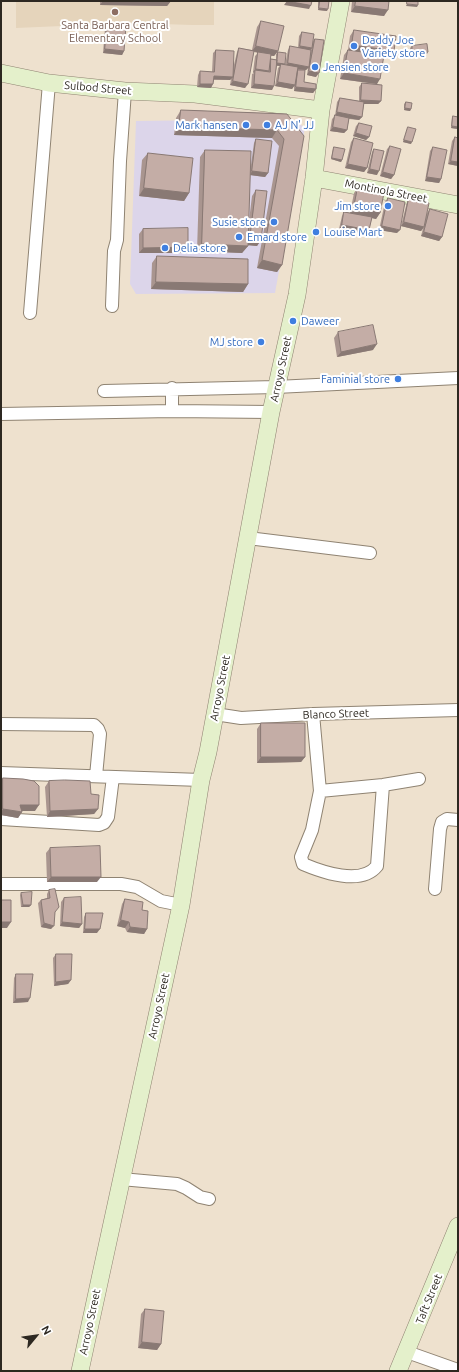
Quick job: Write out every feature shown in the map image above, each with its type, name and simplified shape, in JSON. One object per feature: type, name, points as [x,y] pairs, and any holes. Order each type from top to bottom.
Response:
[{"type":"street","name":"Arroyo Street","points":[[80,1371],[180,905],[201,780],[215,714],[271,412],[298,295],[314,178],[321,110],[340,1]]},
{"type":"street","name":"Sulbod Street","points":[[1,73],[49,83],[125,91],[195,94],[321,110]]},
{"type":"street","points":[[30,313],[49,83]]},
{"type":"street","points":[[112,306],[114,251],[117,240],[120,161],[125,91]]},
{"type":"street","name":"Montinola Street","points":[[314,178],[458,205]]},
{"type":"street","points":[[104,391],[172,388],[276,387],[458,378]]},
{"type":"street","points":[[172,388],[172,411]]},
{"type":"street","points":[[1,414],[172,411],[271,412]]},
{"type":"street","points":[[248,538],[370,552]]},
{"type":"street","name":"Blanco Street","points":[[215,714],[241,718],[313,714],[458,710]]},
{"type":"street","points":[[313,714],[320,791],[312,830],[300,857],[303,864],[346,877],[359,876],[372,872],[377,866],[382,785]]},
{"type":"street","points":[[1,724],[94,725],[98,728],[100,734],[96,776]]},
{"type":"street","points":[[1,773],[201,780]]},
{"type":"street","points":[[1,819],[99,825],[104,823],[108,817],[113,777]]},
{"type":"street","points":[[320,791],[382,785],[419,779]]},
{"type":"street","points":[[435,889],[440,829],[442,822],[447,818],[458,820]]},
{"type":"street","points":[[1,884],[121,884],[137,887],[161,901],[180,905]]},
{"type":"street","points":[[121,1179],[177,1184],[186,1188],[200,1198],[209,1199]]},
{"type":"street","name":"Taft Street","points":[[398,1371],[458,1226]]},
{"type":"street","points":[[407,1352],[458,1370]]},
{"type":"shaded area","name":"Santa Barbara Central Elementary School","points":[[16,1],[214,1],[214,25],[131,23],[16,28]]},
{"type":"shaded area","points":[[288,119],[305,127],[275,293],[136,294],[130,284],[136,121]]},
{"type":"building","points":[[287,1],[312,1],[311,5]]},
{"type":"building","points":[[320,1],[329,1],[328,9],[319,8]]},
{"type":"building","points":[[356,1],[389,1],[388,10],[355,6]]},
{"type":"building","points":[[407,1],[418,1],[418,5],[407,4]]},
{"type":"building","points":[[261,21],[284,26],[278,51],[256,46]]},
{"type":"building","points":[[107,24],[126,26],[124,51],[105,49]]},
{"type":"building","points":[[354,30],[396,36],[394,51],[352,45]]},
{"type":"building","points":[[302,32],[314,34],[312,48],[300,46]]},
{"type":"building","points":[[315,39],[324,40],[319,73],[309,71]]},
{"type":"building","points":[[427,44],[428,52],[412,54],[412,46]]},
{"type":"building","points":[[290,46],[311,50],[309,67],[288,63]]},
{"type":"building","points":[[239,48],[254,51],[248,84],[233,81]]},
{"type":"building","points":[[216,50],[234,51],[233,77],[214,76],[213,84],[200,84],[200,71],[214,72]]},
{"type":"building","points":[[348,50],[384,55],[380,79],[344,73]]},
{"type":"building","points":[[258,52],[271,54],[269,71],[256,69]]},
{"type":"building","points":[[278,52],[286,53],[285,64],[277,63]]},
{"type":"building","points":[[271,59],[277,60],[274,86],[254,84],[255,70],[270,72]]},
{"type":"building","points":[[281,64],[298,67],[295,85],[278,82]]},
{"type":"building","points":[[298,70],[305,70],[304,82],[316,84],[316,89],[296,87]]},
{"type":"building","points":[[362,83],[382,85],[381,101],[361,100]]},
{"type":"building","points":[[340,98],[364,102],[362,117],[337,112]]},
{"type":"building","points":[[406,102],[412,103],[411,109],[405,108]]},
{"type":"building","points":[[181,110],[287,114],[304,136],[282,265],[262,260],[284,139],[277,130],[179,127]]},
{"type":"building","points":[[335,115],[349,118],[347,130],[333,127]]},
{"type":"building","points":[[453,116],[458,117],[458,127],[452,126]]},
{"type":"building","points":[[359,123],[372,126],[369,137],[356,133]]},
{"type":"building","points":[[408,127],[416,129],[412,142],[404,140]]},
{"type":"building","points":[[455,137],[458,138],[458,162],[451,161]]},
{"type":"building","points":[[354,138],[373,143],[367,168],[348,164]]},
{"type":"building","points":[[256,139],[272,141],[268,173],[252,171]]},
{"type":"building","points":[[390,146],[401,149],[394,175],[383,172]]},
{"type":"building","points":[[334,147],[345,149],[342,160],[332,158]]},
{"type":"building","points":[[433,147],[447,150],[441,179],[427,177]]},
{"type":"building","points":[[374,149],[384,151],[379,171],[370,169]]},
{"type":"building","points":[[205,150],[251,151],[248,246],[202,244]]},
{"type":"building","points":[[148,153],[193,158],[189,193],[144,188]]},
{"type":"building","points":[[358,187],[384,193],[380,213],[354,207]]},
{"type":"building","points":[[256,190],[267,191],[261,240],[250,239]]},
{"type":"building","points":[[388,198],[405,202],[400,230],[382,226]]},
{"type":"building","points":[[409,198],[429,203],[424,227],[404,222]]},
{"type":"building","points":[[430,209],[448,214],[442,237],[424,232]]},
{"type":"building","points":[[344,212],[372,217],[369,230],[342,225]]},
{"type":"building","points":[[188,228],[188,247],[143,248],[143,229]]},
{"type":"building","points":[[157,256],[248,259],[248,284],[156,282]]},
{"type":"building","points":[[373,325],[377,344],[341,352],[338,332]]},
{"type":"building","points":[[261,723],[305,723],[305,757],[261,757]]},
{"type":"building","points":[[3,778],[34,781],[39,786],[39,805],[20,805],[22,812],[3,809]]},
{"type":"building","points":[[49,781],[90,781],[91,794],[99,795],[98,809],[50,811]]},
{"type":"building","points":[[100,846],[101,877],[51,877],[50,848]]},
{"type":"building","points":[[55,889],[59,907],[55,912],[54,926],[44,923],[41,900],[50,898],[49,890]]},
{"type":"building","points":[[32,892],[31,905],[23,905],[21,893]]},
{"type":"building","points":[[81,897],[82,924],[62,922],[64,898]]},
{"type":"building","points":[[125,899],[143,902],[142,910],[148,911],[147,929],[130,927],[129,922],[121,920]]},
{"type":"building","points":[[1,900],[11,900],[11,922],[1,922]]},
{"type":"building","points":[[86,913],[103,913],[100,929],[85,929]]},
{"type":"building","points":[[56,954],[72,954],[71,980],[56,982]]},
{"type":"building","points":[[16,974],[33,974],[30,998],[16,999]]},
{"type":"building","points":[[145,1309],[164,1311],[161,1344],[142,1342]]},
{"type":"place","name":"Santa Barbara Central Elementary School","points":[[115,12]]},
{"type":"place","name":"Daddy Joe Variety store","points":[[354,46]]},
{"type":"place","name":"Jensien store","points":[[315,67]]},
{"type":"place","name":"Mark hansen","points":[[246,125]]},
{"type":"place","name":"AJ N' JJ","points":[[267,125]]},
{"type":"place","name":"Jim store","points":[[388,206]]},
{"type":"place","name":"Susie store","points":[[274,222]]},
{"type":"place","name":"Louise Mart","points":[[316,232]]},
{"type":"place","name":"Emard store","points":[[239,237]]},
{"type":"place","name":"Delia store","points":[[165,248]]},
{"type":"place","name":"Daweer","points":[[293,321]]},
{"type":"place","name":"MJ store","points":[[261,342]]},
{"type":"place","name":"Faminial store","points":[[398,379]]}]
